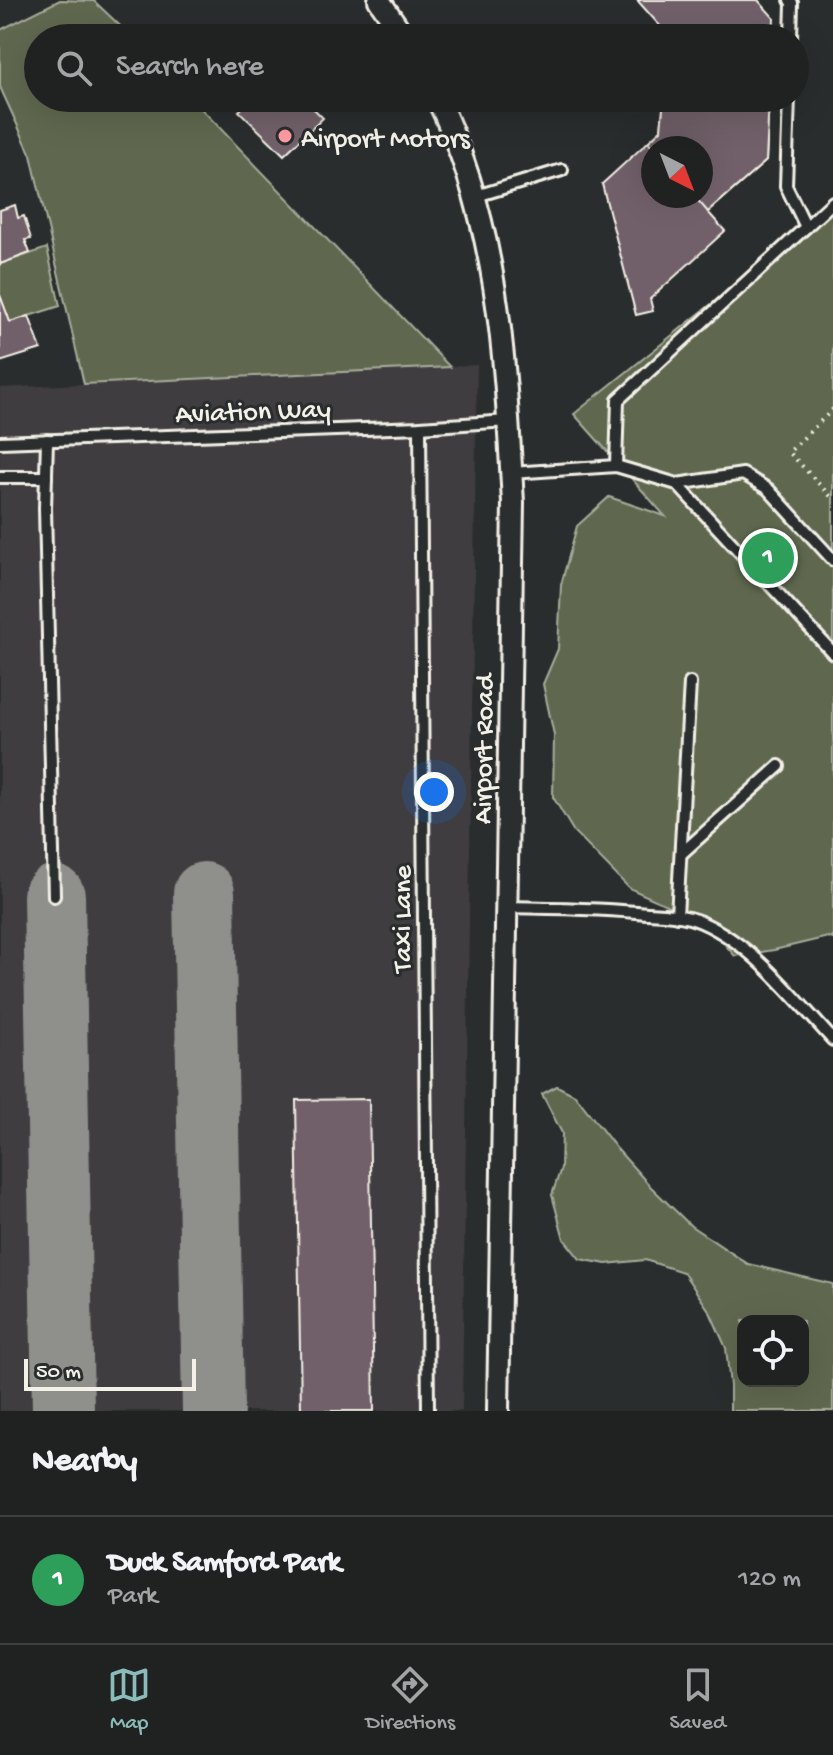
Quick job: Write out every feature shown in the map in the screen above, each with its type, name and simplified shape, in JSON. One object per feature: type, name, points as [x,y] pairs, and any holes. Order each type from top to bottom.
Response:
[{"type":"street","points":[[379,0],[395,24]]},
{"type":"street","name":"Airport Road","points":[[444,112],[485,233],[505,367],[513,503],[498,1411]]},
{"type":"lane","points":[[790,0],[791,24]]},
{"type":"lane","points":[[789,112],[786,186],[806,227]]},
{"type":"lane","points":[[473,197],[562,170]]},
{"type":"lane","points":[[616,466],[618,400],[833,202]]},
{"type":"lane","name":"Aviation Way","points":[[0,442],[508,421]]},
{"type":"lane","name":"Taxi Lane","points":[[420,427],[428,1411]]},
{"type":"lane","points":[[47,440],[45,508],[54,896]]},
{"type":"lane","points":[[511,473],[616,466],[677,484],[743,474],[768,489],[833,560]]},
{"type":"lane","points":[[0,477],[46,477]]},
{"type":"lane","points":[[677,484],[833,653]]},
{"type":"lane","points":[[677,916],[690,683]]},
{"type":"lane","points":[[682,853],[779,766]]},
{"type":"lane","points":[[506,907],[615,910],[700,921],[725,935],[760,962],[833,1040]]},
{"type":"path","points":[[833,409],[789,452],[833,499]]},
{"type":"shaded area","points":[[477,365],[462,1411],[0,1411],[0,388]]},
{"type":"green space","points":[[60,0],[94,1],[118,24],[24,24],[24,112],[204,112],[450,367],[84,384],[31,155],[0,87],[0,30]]},
{"type":"green space","points":[[833,203],[833,939],[828,937],[735,956],[706,923],[629,888],[574,832],[553,797],[554,735],[543,684],[558,649],[561,585],[577,526],[609,497],[665,516],[574,414]]},
{"type":"green space","points":[[47,248],[60,306],[10,322],[0,295],[0,264]]},
{"type":"green space","points":[[557,1086],[575,1095],[617,1149],[691,1226],[748,1264],[833,1284],[833,1411],[730,1411],[726,1348],[710,1312],[683,1272],[645,1260],[606,1264],[580,1259],[564,1239],[552,1195],[561,1168],[562,1133],[542,1094]]},
{"type":"building","points":[[637,0],[758,0],[774,18],[774,24],[658,24]]},
{"type":"building","name":"Airport Motors","points":[[240,112],[317,112],[323,118],[284,155]]},
{"type":"building","points":[[663,112],[768,112],[766,161],[713,208],[713,136],[654,136],[661,130]]},
{"type":"building","points":[[663,112],[768,112],[766,161],[713,208],[713,136],[654,136],[661,130]]},
{"type":"building","points":[[641,148],[641,208],[713,208],[708,212],[725,231],[650,299],[653,311],[636,315],[602,184]]},
{"type":"building","points":[[15,205],[18,218],[24,216],[31,239],[25,240],[30,253],[0,264],[0,210]]},
{"type":"building","points":[[0,295],[10,322],[29,316],[41,349],[0,362]]},
{"type":"building","points":[[369,1099],[374,1411],[301,1411],[296,1100]]},
{"type":"taxiway","points":[[204,893],[213,1411]]},
{"type":"taxiway","points":[[54,896],[63,1411]]},
{"type":"place","name":"Airport Motors","points":[[285,136]]},
{"type":"place","name":"Duck Samford Park","points":[[768,558]]}]
